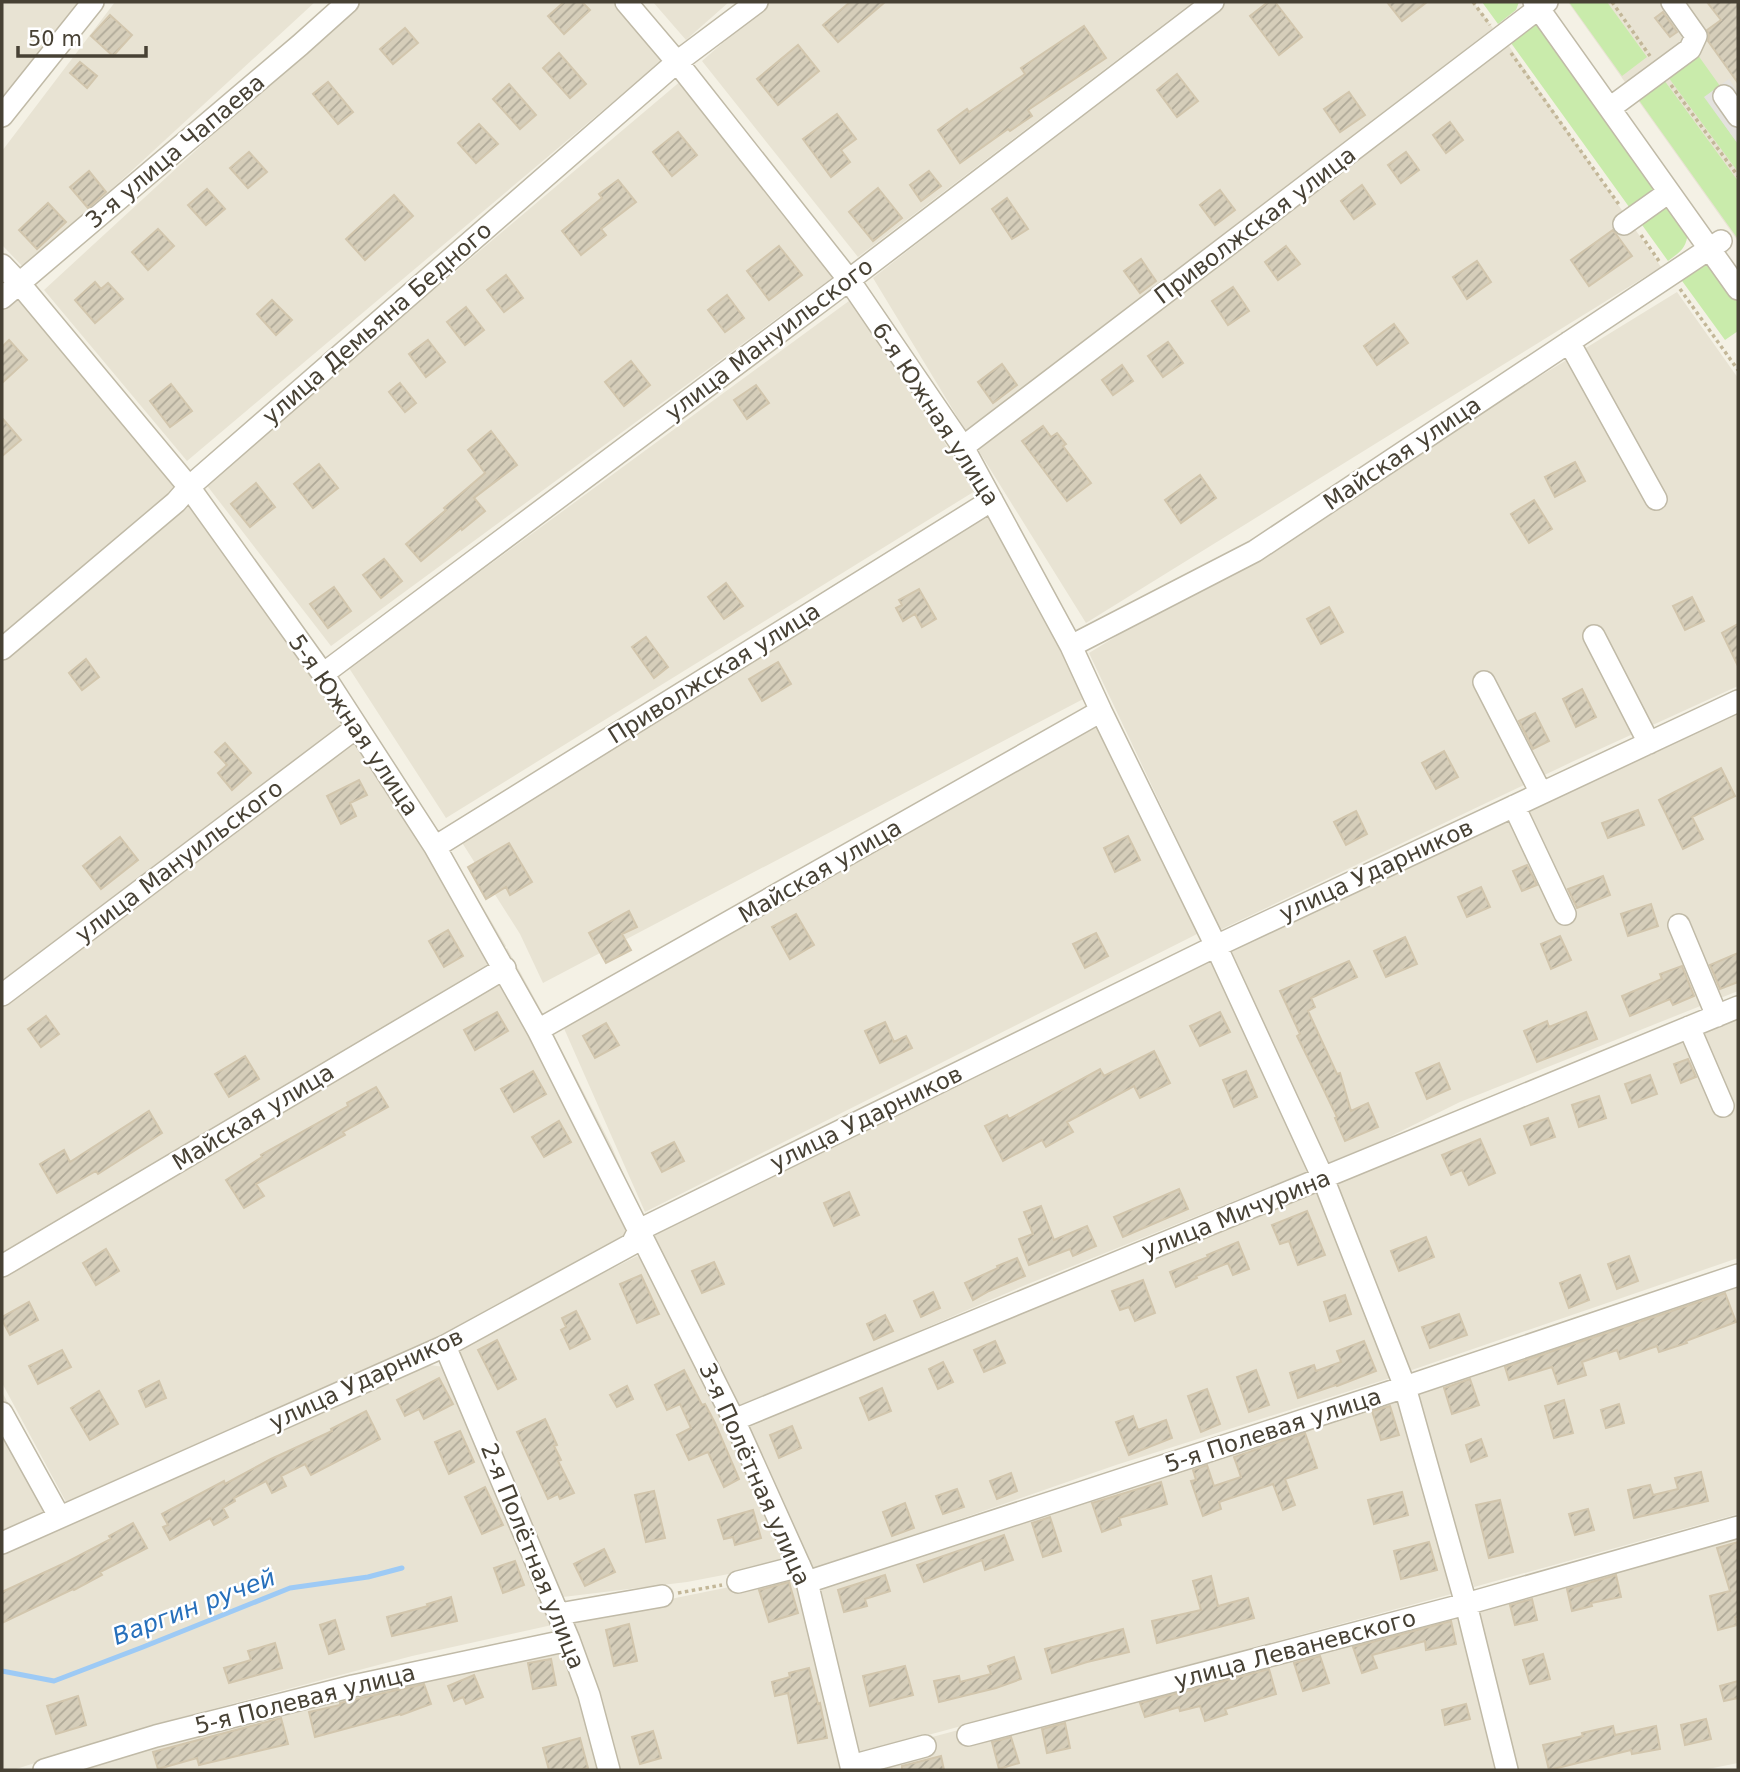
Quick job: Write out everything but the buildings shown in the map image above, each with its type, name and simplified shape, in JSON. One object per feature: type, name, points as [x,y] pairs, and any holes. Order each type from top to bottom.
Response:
[{"type":"street","points":[[2,116],[93,2]]},
{"type":"street","name":"3-я улица Чапаева","points":[[2,298],[348,2]]},
{"type":"street","name":"6-я Южная улица","points":[[626,2],[677,62],[849,280],[963,447],[1071,646],[1216,946],[1323,1178],[1405,1387],[1466,1604],[1507,1770]]},
{"type":"street","name":"улица Демьяна Бедного","points":[[2,649],[176,502],[189,487],[677,62],[757,2]]},
{"type":"street","name":"улица Мануильского","points":[[323,674],[849,280],[1213,2]]},
{"type":"street","points":[[1615,104],[1690,49],[1696,36],[1672,2]]},
{"type":"street","points":[[1542,3],[1715,245],[1738,289]]},
{"type":"street","name":"Приволжская улица","points":[[963,447],[1500,38],[1542,3]]},
{"type":"street","points":[[1724,96],[1738,116]]},
{"type":"street","points":[[1615,104],[1669,192],[1715,245],[1738,265]]},
{"type":"street","points":[[1627,222],[1669,192]]},
{"type":"street","name":"Майская улица","points":[[1071,646],[1255,551],[1715,245]]},
{"type":"street","name":"5-я Южная улица","points":[[2,265],[189,487],[323,674],[435,847],[505,968],[639,1230]]},
{"type":"street","points":[[1569,342],[1656,499]]},
{"type":"street","name":"Приволжская улица","points":[[435,847],[992,500]]},
{"type":"street","points":[[1594,636],[1648,743]]},
{"type":"street","points":[[1485,682],[1541,793]]},
{"type":"street","name":"улица Ударников","points":[[2,1543],[445,1346],[632,1244],[639,1230],[1216,946],[1738,701]]},
{"type":"street","name":"Майская улица","points":[[538,1030],[1101,711]]},
{"type":"street","name":"улица Мануильского","points":[[2,995],[357,727]]},
{"type":"street","points":[[1514,806],[1565,914]]},
{"type":"street","points":[[1679,925],[1717,1016]]},
{"type":"street","name":"Майская улица","points":[[2,1266],[505,968]]},
{"type":"street","name":"улица Мичурина","points":[[734,1420],[1738,1007]]},
{"type":"street","points":[[1689,1027],[1723,1105]]},
{"type":"street","name":"3-я Полётная улица","points":[[639,1230],[734,1420],[803,1574],[851,1768]]},
{"type":"street","name":"5-я Полевая улица","points":[[738,1582],[803,1574],[1405,1387],[1738,1275]]},
{"type":"street","name":"2-я Полётная улица","points":[[445,1346],[569,1640],[589,1695],[609,1770]]},
{"type":"street","points":[[2,1413],[59,1516]]},
{"type":"street","name":"улица Леваневского","points":[[968,1735],[1466,1604],[1738,1527]]},
{"type":"street","points":[[559,1615],[662,1596]]},
{"type":"street","name":"5-я Полевая улица","points":[[44,1770],[156,1736],[353,1686],[569,1640]]},
{"type":"street","points":[[851,1768],[925,1746]]},
{"type":"path","points":[[1473,2],[1627,222],[1670,275],[1738,370]]},
{"type":"path","points":[[1612,2],[1738,176]]},
{"type":"path","points":[[662,1596],[738,1582]]},
{"type":"shaded area","points":[[2,2],[80,2],[2,104]]},
{"type":"shaded area","points":[[115,2],[315,2],[25,269],[2,245],[2,151]]},
{"type":"shaded area","points":[[357,2],[617,2],[665,58],[187,461],[44,290]]},
{"type":"shaded area","points":[[653,2],[729,2],[686,40]]},
{"type":"shaded area","points":[[769,2],[1193,2],[858,257],[702,61]]},
{"type":"shaded area","points":[[1226,2],[1473,2],[1493,28],[967,433],[873,278]]},
{"type":"shaded area","points":[[1568,2],[1738,2],[1738,241]]},
{"type":"shaded area","points":[[1507,43],[1661,267],[1086,623],[977,448]]},
{"type":"shaded area","points":[[1729,79],[1738,93],[1738,144],[1704,97]]},
{"type":"shaded area","points":[[682,80],[836,275],[331,646],[205,483]]},
{"type":"shaded area","points":[[20,276],[187,485],[2,641],[2,296]]},
{"type":"shaded area","points":[[1677,292],[1738,378],[1738,686],[1220,930],[1089,653]]},
{"type":"shaded area","points":[[853,298],[975,491],[446,818],[349,668]]},
{"type":"shaded area","points":[[189,487],[329,661],[364,719],[2,985],[2,645]]},
{"type":"shaded area","points":[[987,510],[1089,696],[543,983],[520,934],[461,841]]},
{"type":"shaded area","points":[[1738,695],[1738,991],[1460,1102],[1379,1142],[1325,1164],[1222,935]]},
{"type":"shaded area","points":[[366,720],[440,835],[506,946],[493,961],[2,1257],[2,988],[323,748]]},
{"type":"shaded area","points":[[1101,721],[1203,931],[645,1212],[555,1008]]},
{"type":"shaded area","points":[[1219,936],[1321,1166],[1023,1286],[737,1409],[641,1221]]},
{"type":"shaded area","points":[[507,948],[612,1147],[630,1189],[639,1220],[631,1240],[446,1333],[66,1502],[2,1383],[2,1262],[495,962]]},
{"type":"shaded area","points":[[1738,995],[1738,1258],[1409,1371],[1366,1256],[1326,1168],[1382,1146],[1464,1107]]},
{"type":"shaded area","points":[[1322,1170],[1406,1373],[1116,1465],[813,1570],[738,1413]]},
{"type":"shaded area","points":[[637,1256],[644,1261],[732,1428],[790,1559],[776,1565],[687,1582],[563,1597],[457,1348]]},
{"type":"shaded area","points":[[1738,1264],[1738,1514],[1474,1587],[1411,1375]]},
{"type":"shaded area","points":[[430,1365],[444,1367],[552,1625],[412,1656],[153,1725],[13,1770],[2,1770],[2,1553],[65,1523]]},
{"type":"shaded area","points":[[1407,1376],[1470,1589],[854,1755],[814,1572],[1117,1469]]},
{"type":"shaded area","points":[[2,1392],[63,1503],[2,1533]]},
{"type":"shaded area","points":[[1738,1520],[1738,1763],[1703,1770],[1517,1770],[1475,1592]]},
{"type":"shaded area","points":[[788,1575],[798,1582],[840,1770],[619,1770],[573,1627],[577,1618]]},
{"type":"shaded area","points":[[1471,1592],[1513,1770],[857,1770],[854,1758]]},
{"type":"shaded area","points":[[566,1643],[601,1770],[64,1770]]},
{"type":"green space","points":[[1482,2],[1519,2],[1516,10],[1498,24]]},
{"type":"green space","points":[[1569,2],[1607,2],[1647,57],[1622,76]]},
{"type":"green space","points":[[1538,21],[1688,232],[1682,249],[1668,261],[1511,43]]},
{"type":"green space","points":[[1690,44],[1720,86],[1705,97],[1738,144],[1738,172],[1660,66]]},
{"type":"green space","points":[[1656,69],[1738,181],[1738,239],[1631,89]]},
{"type":"green space","points":[[1703,263],[1715,270],[1738,303],[1738,331],[1725,340],[1677,274]]},
{"type":"waterway","name":"Варгин ручей","points":[[2,1671],[54,1681],[290,1588],[368,1577],[402,1568]]}]
